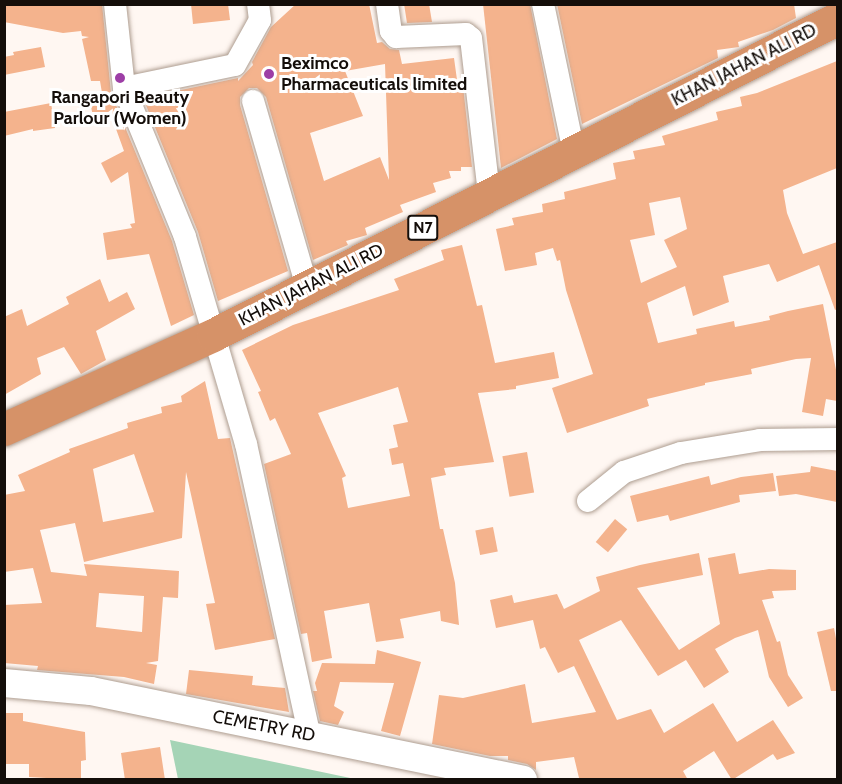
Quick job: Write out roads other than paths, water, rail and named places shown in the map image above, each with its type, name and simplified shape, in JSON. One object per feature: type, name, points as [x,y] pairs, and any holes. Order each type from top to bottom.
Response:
[{"type":"highway","name":"KHAN JAHAN ALI RD","points":[[4,429],[213,334],[837,18]]},
{"type":"street","points":[[115,4],[124,88],[185,237],[246,444],[309,734]]},
{"type":"street","points":[[124,88],[235,65],[261,20],[258,4]]},
{"type":"street","points":[[387,4],[391,31],[396,37],[466,34],[471,38],[489,194]]},
{"type":"street","points":[[543,4],[574,153]]},
{"type":"street","points":[[253,101],[307,287]]},
{"type":"street","points":[[588,501],[624,472],[681,453],[760,440],[837,439]]},
{"type":"street","name":"CEMETRY RD","points":[[4,683],[91,691],[309,734],[523,780]]},
{"type":"place","name":"Beximco Pharmaceuticals limited","points":[[269,74]]},
{"type":"place","name":"Rangapori Beauty Parlour (Women)","points":[[120,78]]}]
